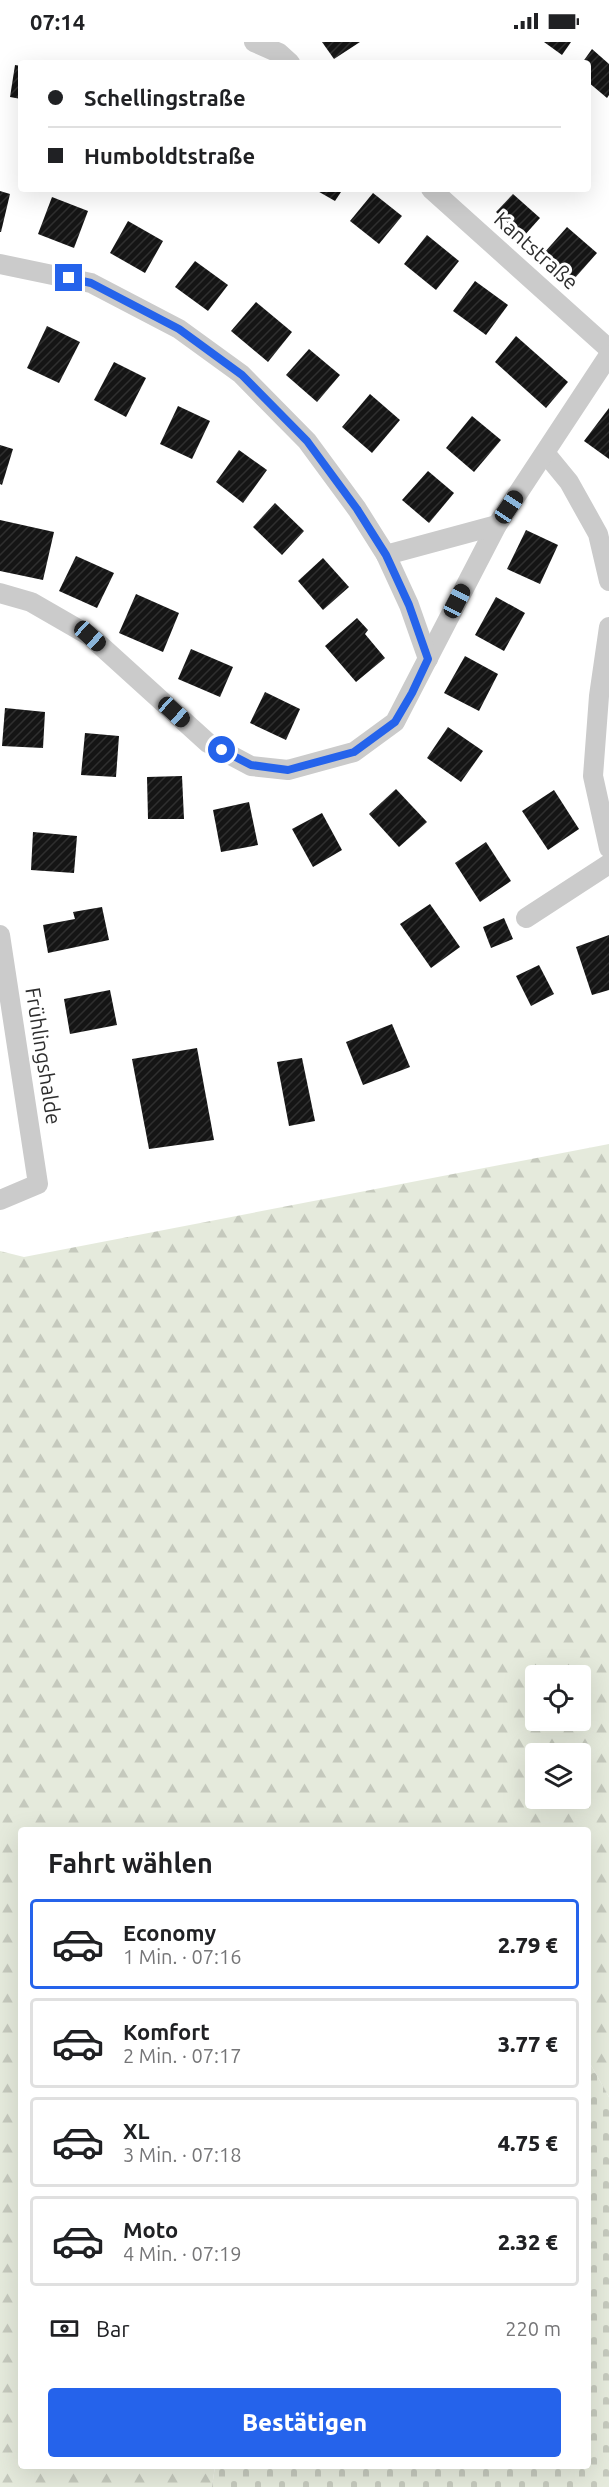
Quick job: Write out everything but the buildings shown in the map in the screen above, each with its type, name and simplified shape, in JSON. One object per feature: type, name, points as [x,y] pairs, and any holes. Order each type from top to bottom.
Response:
[{"type":"street","points":[[254,42],[279,53],[287,60]]},
{"type":"street","name":"Kantstraße","points":[[434,192],[609,349]]},
{"type":"street","points":[[0,264],[91,283],[179,329],[242,375],[307,441],[357,509],[386,555],[409,605],[428,659]]},
{"type":"street","points":[[0,593],[31,602],[90,636],[208,742],[251,765],[288,770],[354,752],[395,722],[497,525],[609,356]]},
{"type":"street","points":[[546,454],[569,482],[598,534],[609,581]]},
{"type":"street","points":[[386,555],[497,525]]},
{"type":"street","points":[[609,627],[599,696],[593,776],[609,848]]},
{"type":"street","points":[[526,918],[609,864]]},
{"type":"street","name":"Frühlingshalde","points":[[0,935],[3,972],[39,1184],[0,1200]]},
{"type":"green space","points":[[609,1144],[609,2097],[591,2065],[591,1827],[18,1827],[18,2469],[215,2469],[212,2487],[0,2487],[0,1251],[24,1257]]},
{"type":"green space","points":[[591,2065],[609,2097],[609,2487],[212,2487],[215,2469],[591,2469]]},
{"type":"route","points":[[69,278],[91,283],[179,329],[242,375],[307,441],[357,509],[386,555],[409,605],[428,659],[395,722],[354,752],[288,770],[251,765],[222,750]]}]
